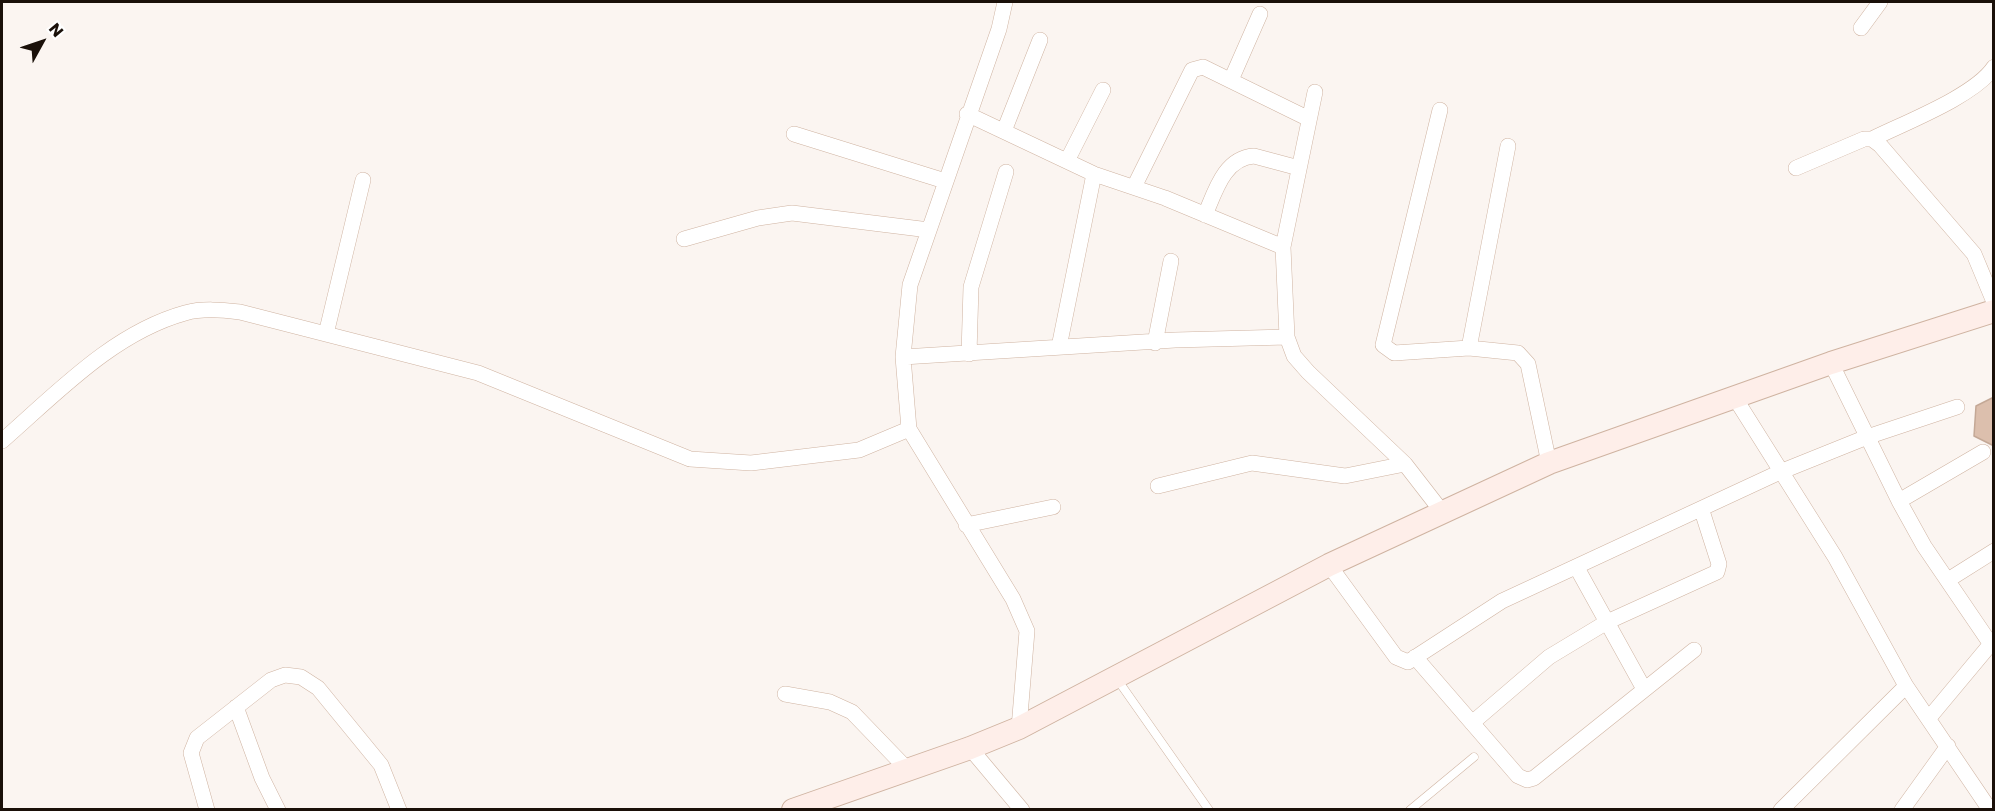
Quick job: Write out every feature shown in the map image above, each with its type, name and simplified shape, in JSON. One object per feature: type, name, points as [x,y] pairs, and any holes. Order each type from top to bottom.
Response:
[{"type":"main road","points":[[793,810],[906,768],[970,748],[1019,728],[1117,679],[1329,565],[1549,462],[1831,363],[1994,311]]},
{"type":"street","points":[[1005,2],[999,29],[967,114],[910,285],[903,357],[909,429],[1013,598],[1028,631],[1019,728]]},
{"type":"street","points":[[1861,28],[1880,2]]},
{"type":"street","points":[[1231,80],[1260,14]]},
{"type":"street","points":[[1004,131],[1040,40]]},
{"type":"street","points":[[1134,187],[1192,70],[1203,67],[1309,118]]},
{"type":"street","points":[[1796,168],[1864,139],[1872,139],[1991,77]]},
{"type":"street","points":[[1067,161],[1102,90]]},
{"type":"street","points":[[1315,92],[1283,247],[1287,337],[1294,356],[1308,372],[1405,464],[1443,513]]},
{"type":"street","points":[[1440,110],[1383,345],[1394,353],[1469,348],[1513,351],[1522,356],[1528,364],[1549,462]]},
{"type":"street","points":[[967,114],[1094,174],[1205,214],[1283,247]]},
{"type":"street","points":[[794,134],[945,181]]},
{"type":"street","points":[[1872,139],[1880,145],[1974,254],[1994,302]]},
{"type":"street","points":[[1469,348],[1508,146]]},
{"type":"street","points":[[1205,214],[1226,170],[1246,158],[1254,156],[1299,168]]},
{"type":"street","points":[[969,354],[971,287],[1006,172]]},
{"type":"street","points":[[1059,347],[1094,174]]},
{"type":"street","points":[[326,334],[363,180]]},
{"type":"street","points":[[684,239],[758,218],[792,213],[928,230]]},
{"type":"street","points":[[1155,343],[1171,261]]},
{"type":"street","points":[[2,441],[93,363],[139,331],[186,313],[214,309],[240,312],[478,373],[690,459],[751,463],[859,450],[909,429]]},
{"type":"street","points":[[903,357],[1059,347],[1287,337]]},
{"type":"street","points":[[1831,363],[1899,501],[1924,546],[1992,642],[1929,718]]},
{"type":"street","points":[[1735,398],[1835,557],[1906,686],[1948,746],[1987,792],[1990,810]]},
{"type":"street","points":[[1329,565],[1396,657],[1408,662],[1502,601],[1702,511],[1780,472],[1867,437],[1958,407]]},
{"type":"street","points":[[1899,501],[1983,452]]},
{"type":"street","points":[[1158,486],[1252,463],[1345,476],[1405,464]]},
{"type":"street","points":[[966,525],[1053,507]]},
{"type":"street","points":[[1472,723],[1549,657],[1607,622],[1718,572],[1719,564],[1702,511]]},
{"type":"street","points":[[1948,580],[1994,551]]},
{"type":"street","points":[[1577,568],[1644,689]]},
{"type":"street","points":[[1415,657],[1518,776],[1527,780],[1534,778],[1694,650]]},
{"type":"street","points":[[207,810],[191,753],[197,738],[271,680],[285,675],[301,677],[318,688],[367,746],[381,765],[399,810]]},
{"type":"street","points":[[1781,810],[1906,686]]},
{"type":"street","points":[[785,694],[830,702],[852,712],[906,768]]},
{"type":"street","points":[[237,707],[262,778],[278,810]]},
{"type":"street","points":[[1902,810],[1948,746]]},
{"type":"street","points":[[970,748],[1022,810]]},
{"type":"lane","points":[[1117,679],[1209,810]]},
{"type":"lane","points":[[1410,810],[1474,757]]},
{"type":"building","points":[[1994,397],[1994,446],[1974,436],[1976,406]]}]
